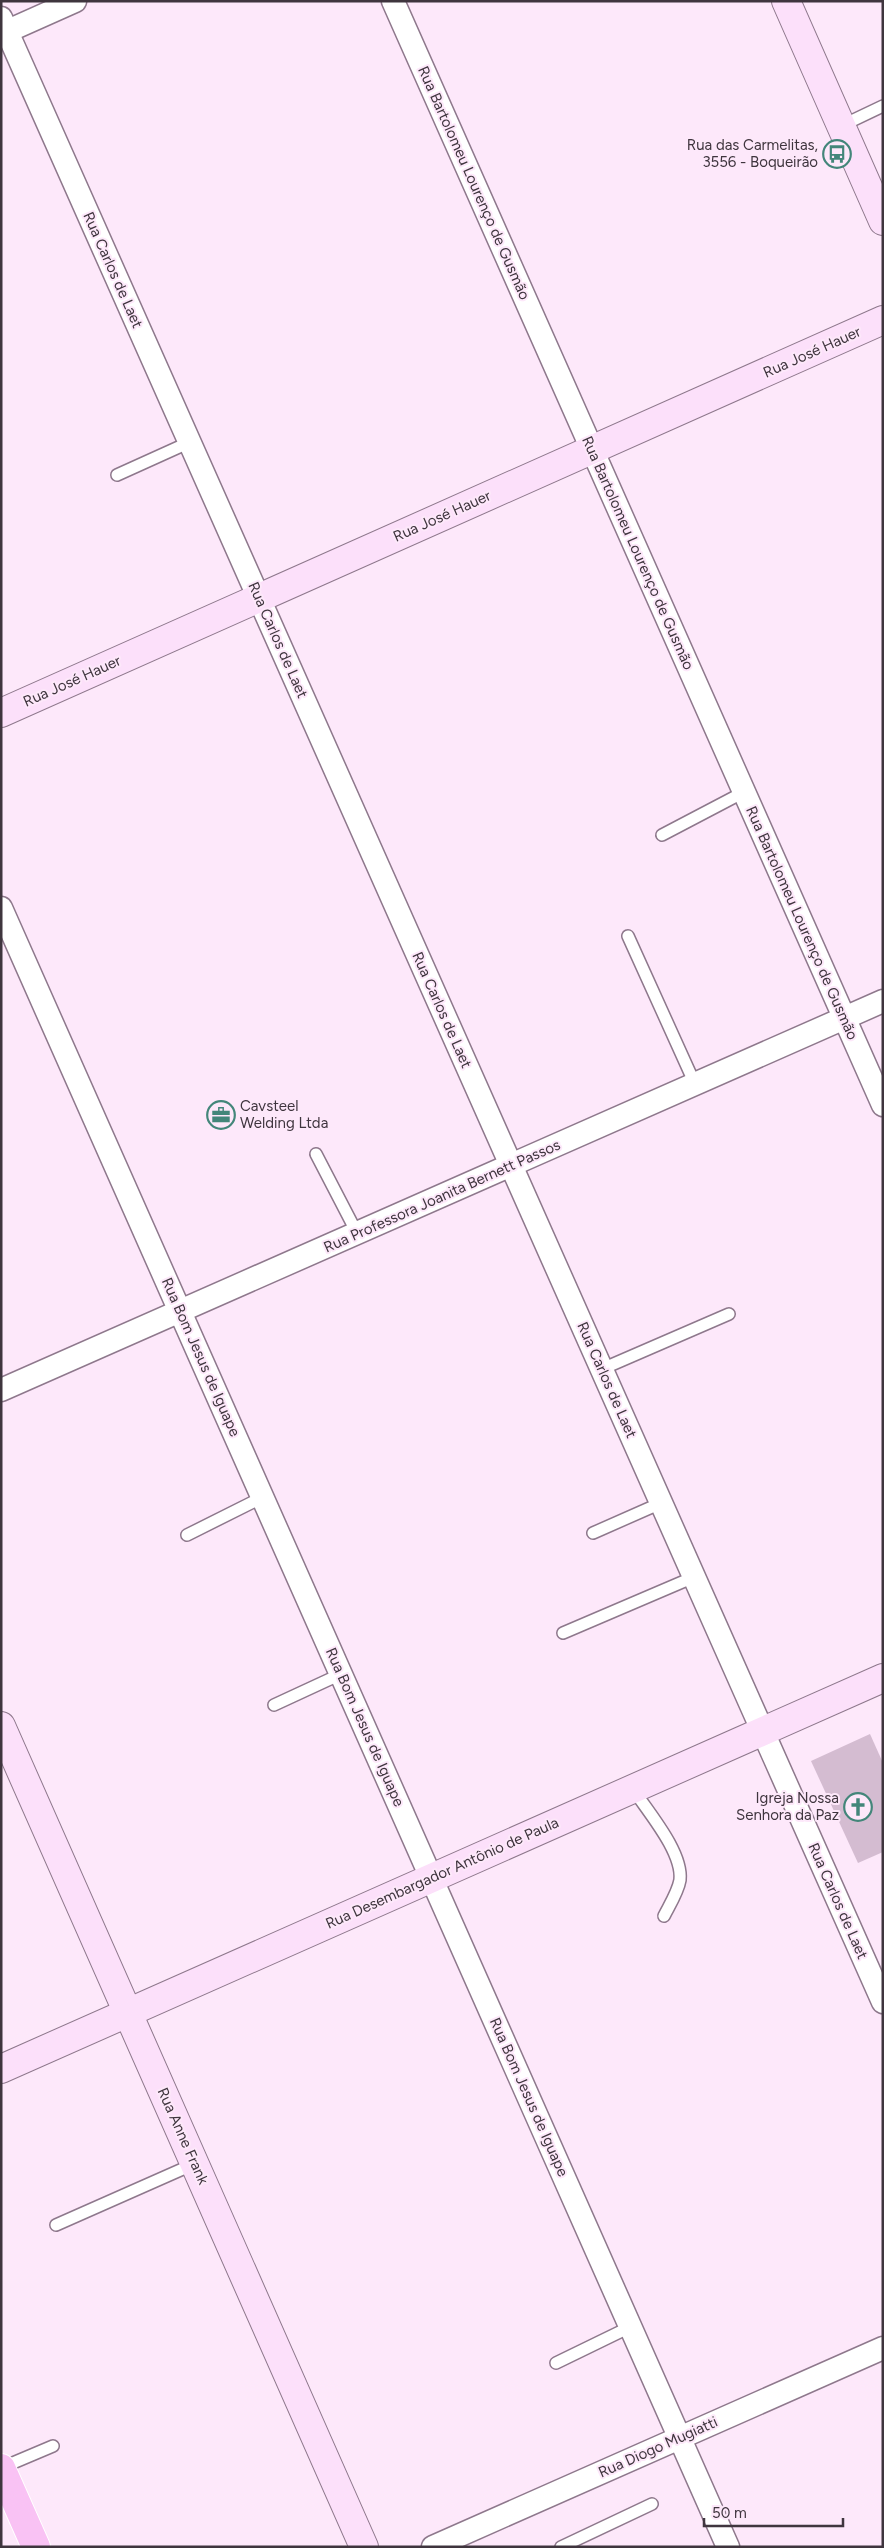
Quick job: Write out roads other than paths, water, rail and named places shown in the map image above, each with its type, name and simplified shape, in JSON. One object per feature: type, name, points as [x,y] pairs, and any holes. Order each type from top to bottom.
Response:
[{"type":"main road","points":[[786,1],[841,126],[880,205]]},
{"type":"main road","name":"Rua José Hauer","points":[[1,713],[883,320]]},
{"type":"main road","name":"Rua Desembargador Antônio de Paula","points":[[1,2069],[762,1731],[882,1681]]},
{"type":"main road","name":"Rua Anne Frank","points":[[1,1726],[364,2547]]},
{"type":"main road","points":[[1,2468],[36,2547]]},
{"type":"street","points":[[3,28],[75,1]]},
{"type":"street","name":"Rua Bartolomeu Lourenço de Gusmão","points":[[393,1],[883,1105]]},
{"type":"street","name":"Rua Carlos de Laet","points":[[3,28],[190,442],[883,2002]]},
{"type":"street","name":"Rua Bom Jesus de Iguape","points":[[1,908],[728,2547]]},
{"type":"street","name":"Rua Professora Joanita Bernett Passos","points":[[1,1390],[883,1001]]},
{"type":"street","name":"Rua Diogo Mugiatti","points":[[433,2547],[883,2348]]},
{"type":"lane","points":[[841,126],[883,106]]},
{"type":"lane","points":[[117,475],[190,442]]},
{"type":"lane","points":[[662,835],[744,792]]},
{"type":"lane","points":[[628,936],[696,1084]]},
{"type":"lane","points":[[316,1154],[357,1233]]},
{"type":"lane","points":[[602,1369],[729,1314]]},
{"type":"lane","points":[[187,1535],[263,1497]]},
{"type":"lane","points":[[593,1533],[661,1503]]},
{"type":"lane","points":[[563,1633],[694,1577]]},
{"type":"lane","points":[[274,1705],[341,1674]]},
{"type":"lane","points":[[633,1789],[674,1852],[678,1864],[680,1881],[664,1916]]},
{"type":"lane","points":[[56,2225],[195,2164]]},
{"type":"lane","points":[[556,2363],[630,2327]]},
{"type":"lane","points":[[1,2468],[53,2446]]},
{"type":"lane","points":[[561,2547],[652,2504]]},
{"type":"place","name":"Rua das Carmelitas, 3556 - Boqueirão","points":[[837,154]]},
{"type":"place","name":"Cavsteel Welding Ltda","points":[[221,1115]]},
{"type":"place","name":"Igreja Nossa Senhora da Paz","points":[[858,1807]]}]
